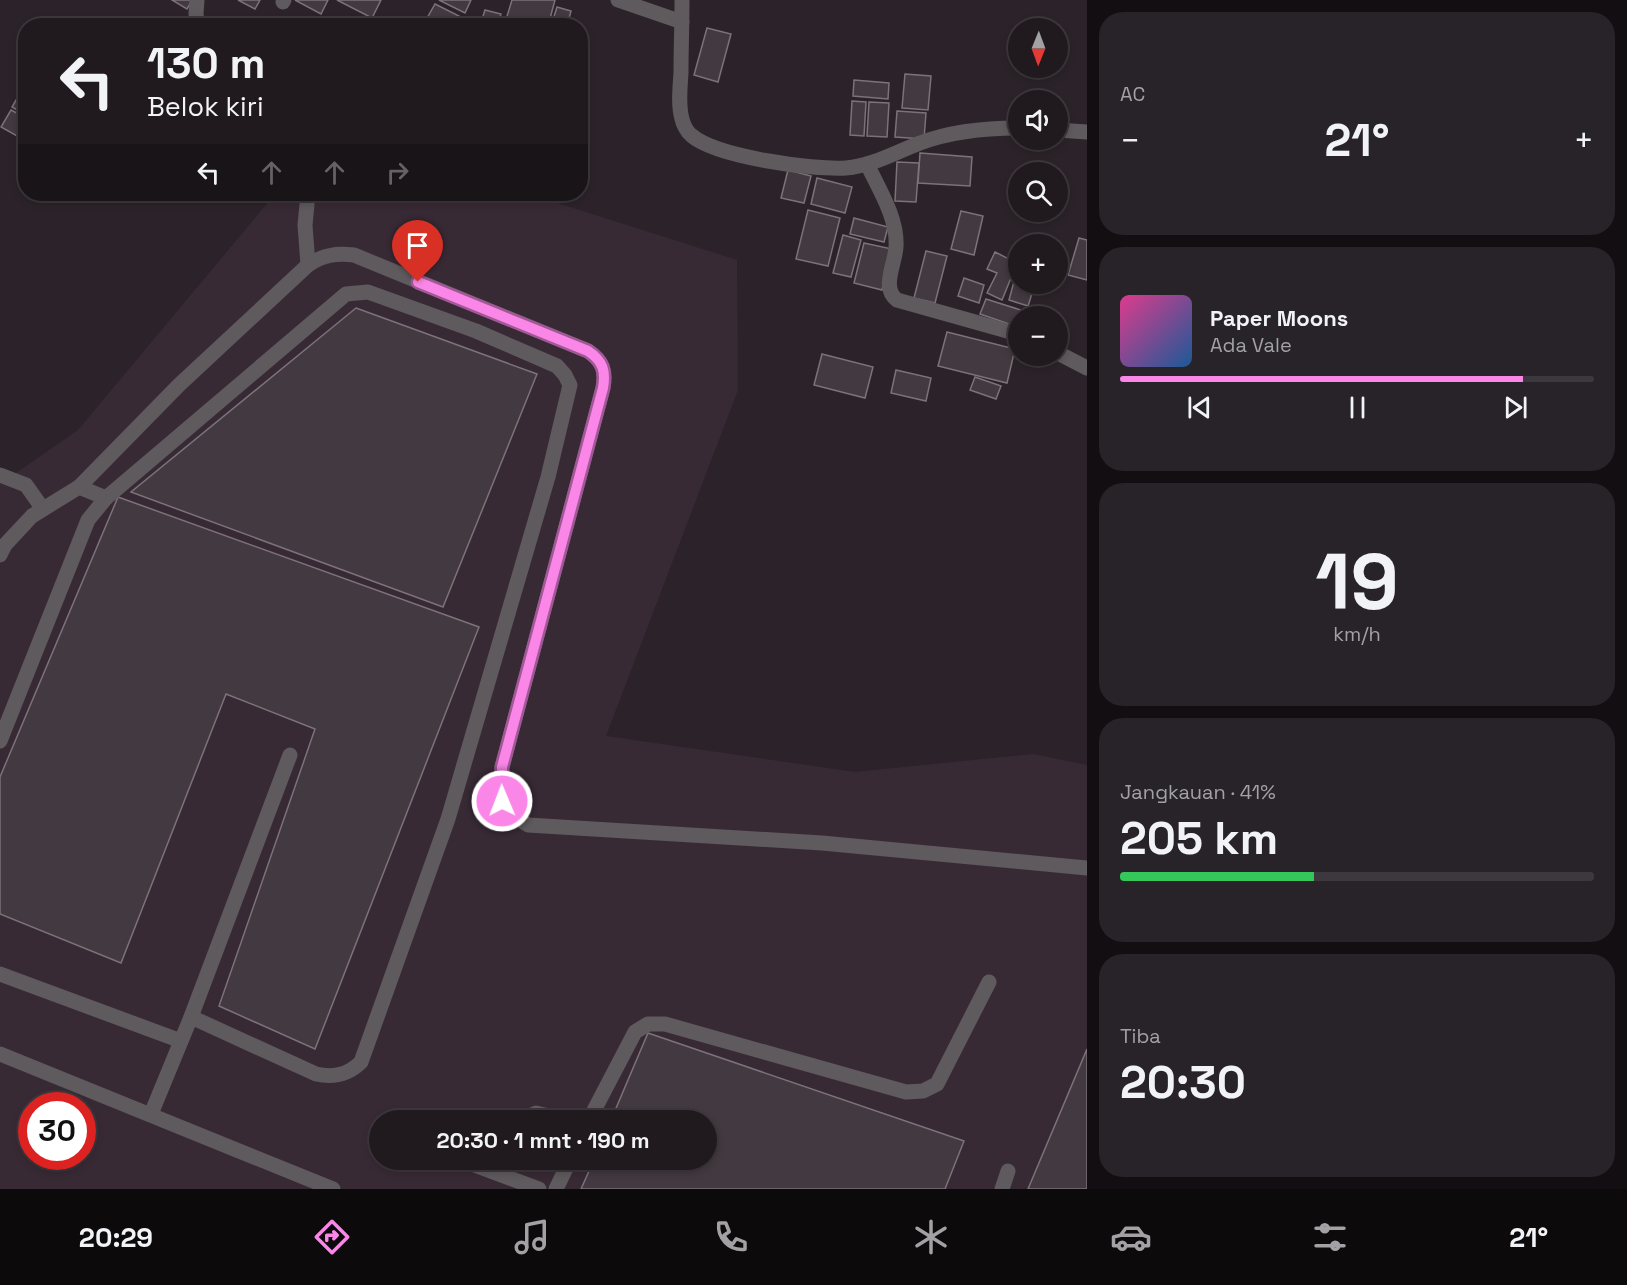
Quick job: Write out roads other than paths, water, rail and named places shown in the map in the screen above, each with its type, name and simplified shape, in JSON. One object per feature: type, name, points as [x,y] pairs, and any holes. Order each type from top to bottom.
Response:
[{"type":"street","points":[[197,0],[197,18]]},
{"type":"street","points":[[618,0],[682,22]]},
{"type":"street","points":[[682,0],[680,101],[682,120],[690,134],[730,153],[818,168],[847,168],[867,164],[952,133],[1008,128]]},
{"type":"street","points":[[1068,131],[1087,132]]},
{"type":"street","points":[[867,164],[885,202],[895,232],[896,247],[889,289],[892,296],[897,300],[1008,331]]},
{"type":"street","points":[[307,201],[305,225],[308,265]]},
{"type":"street","points":[[0,555],[14,534],[32,516],[79,487],[179,385],[308,265],[320,257],[338,254],[354,255],[588,351],[599,358],[603,368],[603,388],[502,767],[502,801],[510,814],[528,825],[822,843],[1087,868]]},
{"type":"street","points":[[0,741],[88,520],[106,498],[346,294],[368,292],[476,331],[557,366],[566,375],[570,386],[548,477],[448,819],[361,1062],[355,1069],[342,1074],[330,1077],[316,1074],[191,1017]]},
{"type":"street","points":[[1068,358],[1087,368]]},
{"type":"street","points":[[59,499],[69,482],[87,467],[104,459]]},
{"type":"street","points":[[0,475],[26,485],[43,509]]},
{"type":"street","points":[[79,487],[106,498]]},
{"type":"street","points":[[151,1114],[191,1017],[290,755]]},
{"type":"street","points":[[0,974],[181,1041]]},
{"type":"street","points":[[594,1110],[635,1032],[648,1024],[665,1024],[885,1087],[906,1092],[923,1091],[937,1084],[988,982]]},
{"type":"street","points":[[0,1054],[333,1189]]},
{"type":"street","points":[[487,1170],[539,1189]]},
{"type":"street","points":[[501,1175],[503,1170]]},
{"type":"street","points":[[556,1189],[565,1170]]},
{"type":"street","points":[[1002,1189],[1008,1171]]}]
